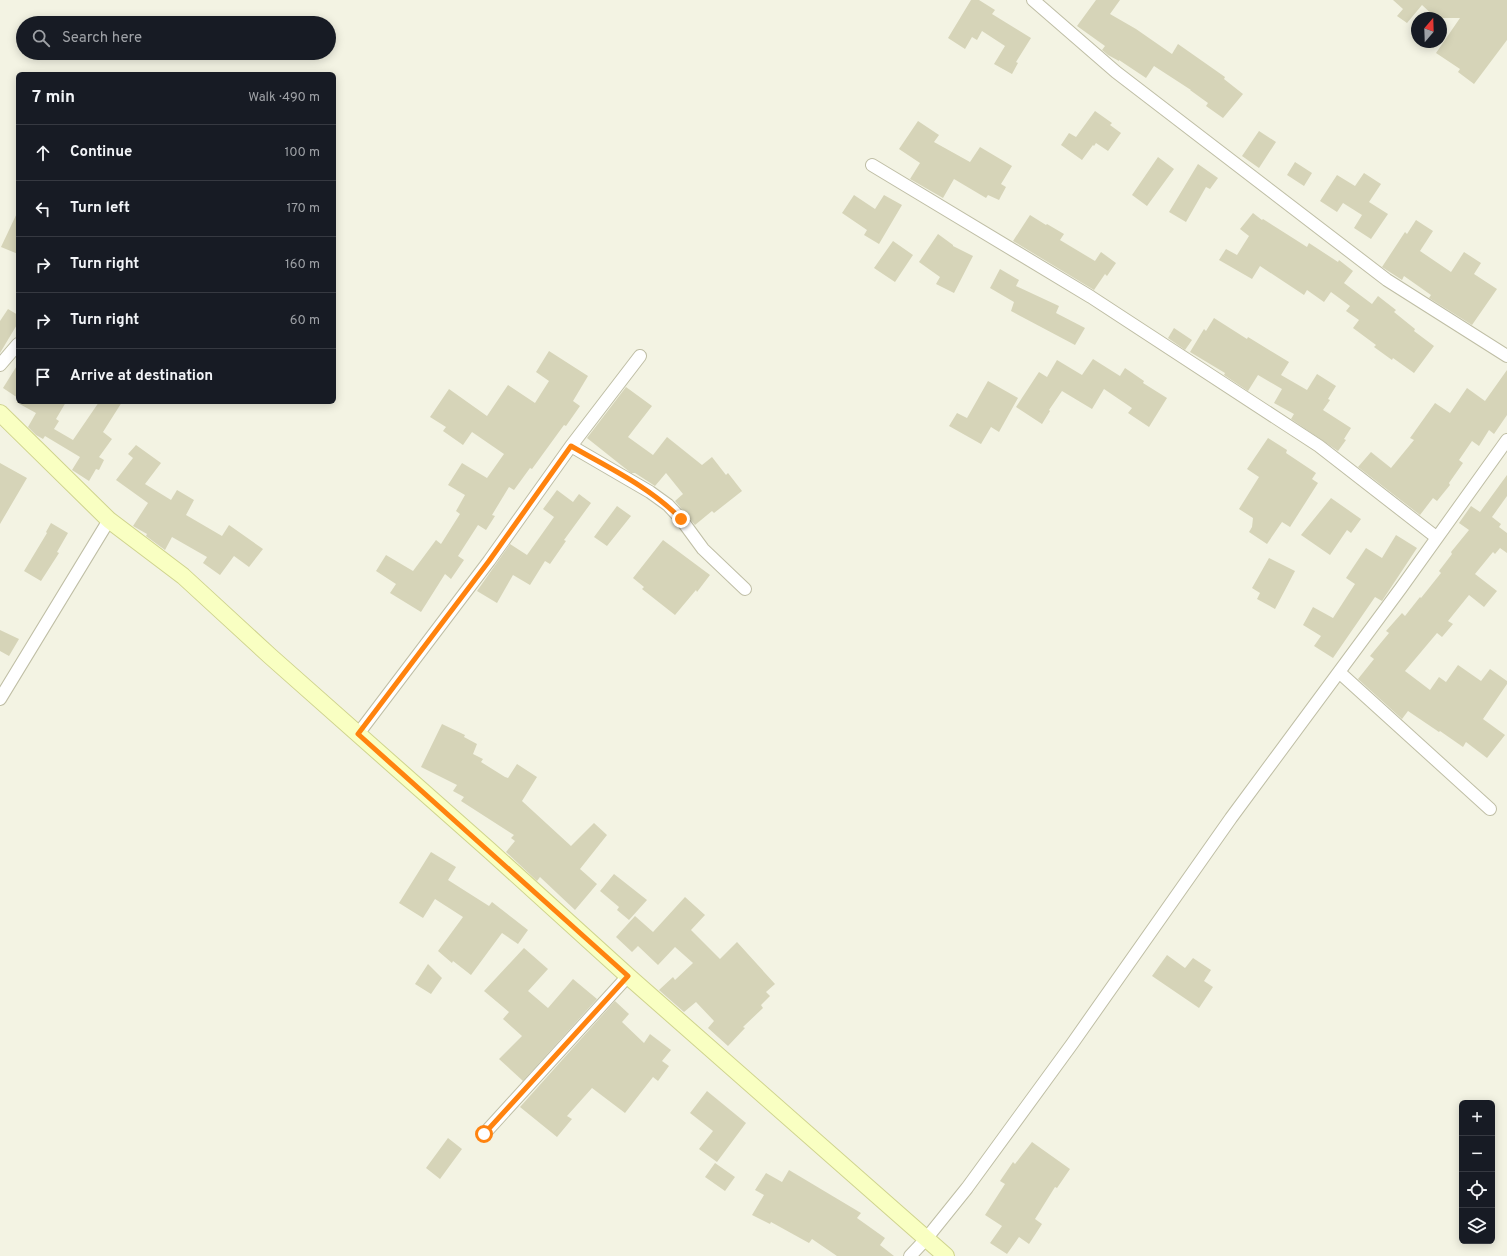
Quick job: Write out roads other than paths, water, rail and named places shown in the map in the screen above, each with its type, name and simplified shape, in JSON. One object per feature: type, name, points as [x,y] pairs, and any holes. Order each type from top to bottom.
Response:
[{"type":"main road","points":[[0,413],[108,520],[183,576],[270,656],[628,976],[946,1256]]},
{"type":"street","points":[[1033,0],[1116,72],[1381,275],[1507,356]]},
{"type":"street","points":[[872,166],[1091,297],[1319,446],[1436,537]]},
{"type":"street","points":[[0,365],[16,346]]},
{"type":"street","points":[[358,734],[489,561],[571,446],[640,356]]},
{"type":"street","points":[[910,1256],[926,1239],[967,1188],[1072,1044],[1231,818],[1506,441]]},
{"type":"street","points":[[571,446],[650,492],[668,505],[681,519],[703,549],[745,589]]},
{"type":"street","points":[[0,699],[108,520]]},
{"type":"street","points":[[1338,672],[1490,809]]},
{"type":"street","points":[[484,1134],[628,976]]}]
